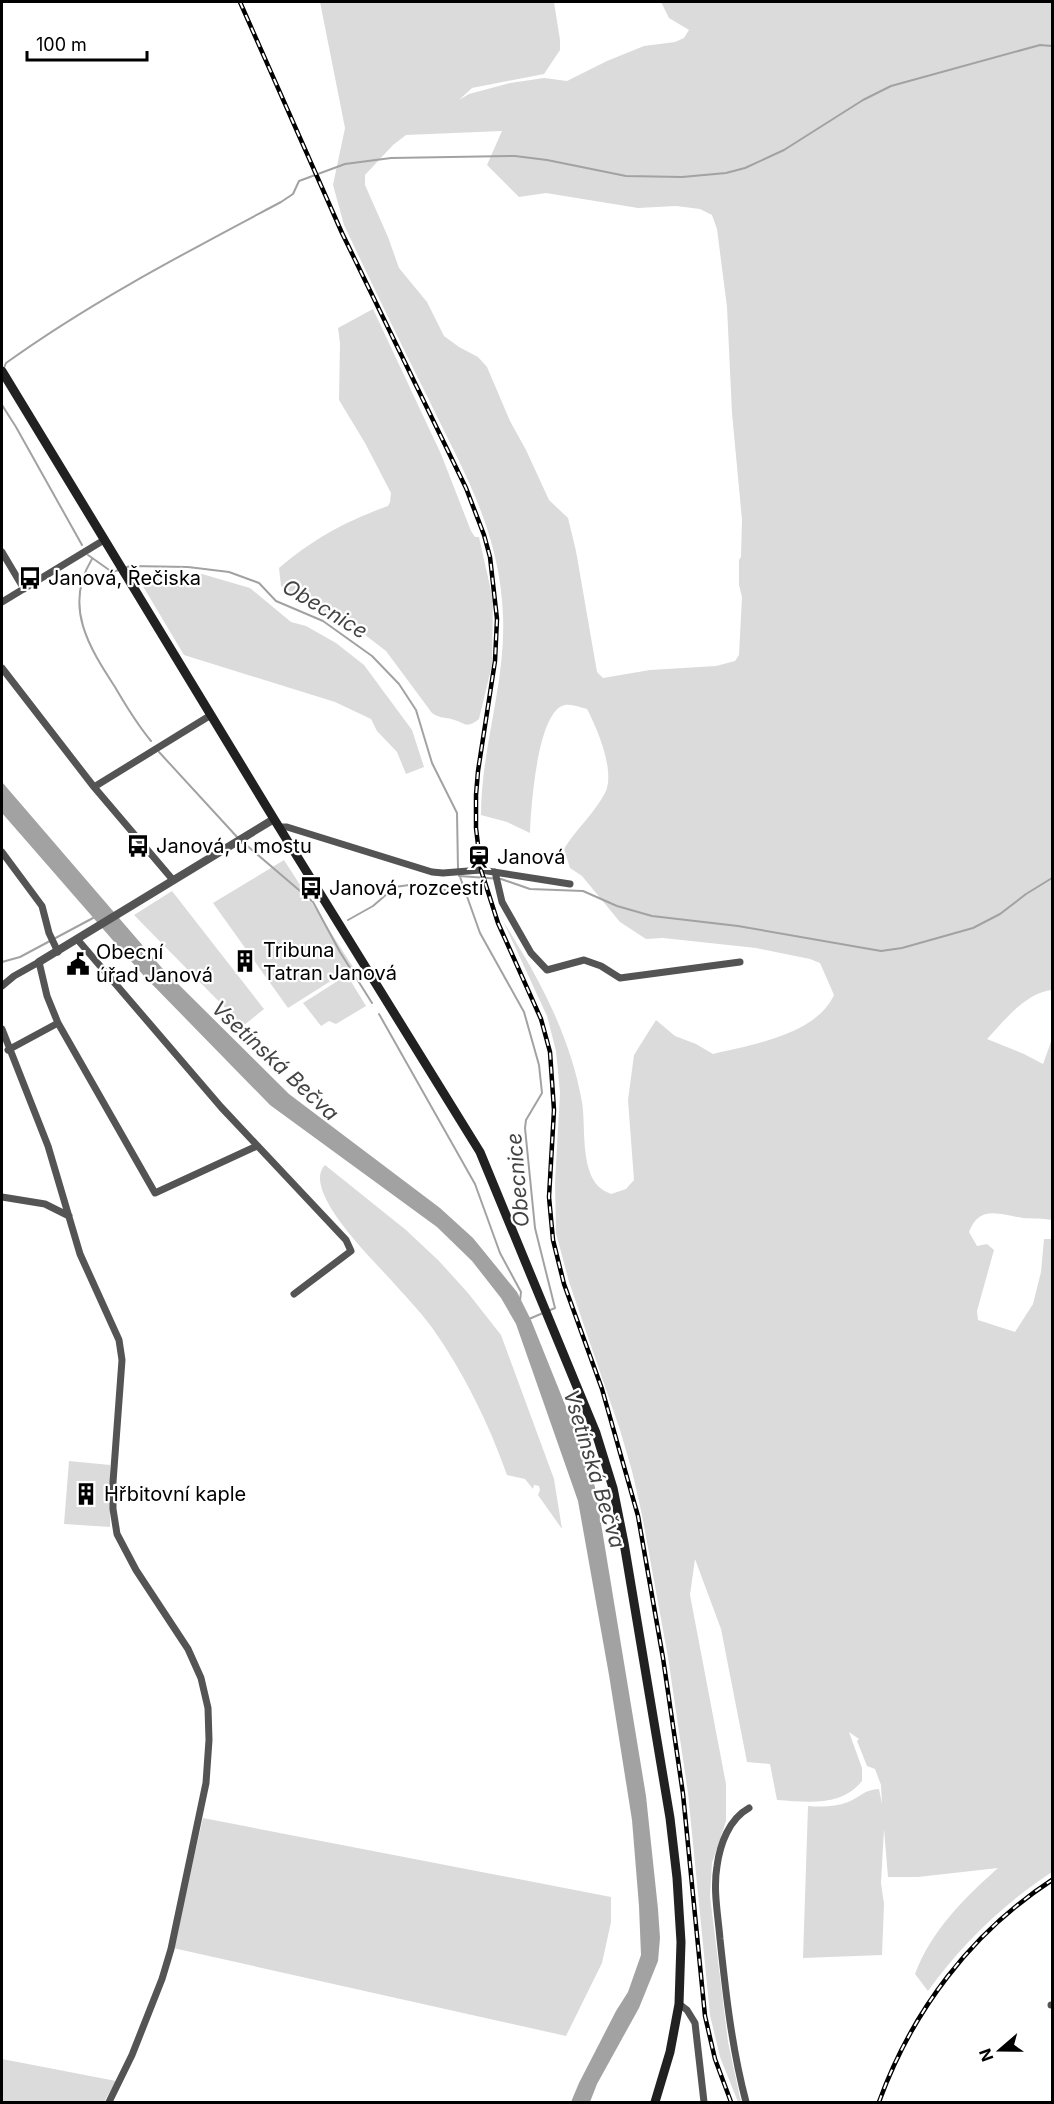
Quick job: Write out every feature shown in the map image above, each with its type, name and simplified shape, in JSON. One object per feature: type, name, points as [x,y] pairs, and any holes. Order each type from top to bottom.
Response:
[{"type":"main road","points":[[2,371],[480,1152],[602,1449],[613,1488],[624,1543],[674,1846],[681,1942],[679,2004],[670,2052],[655,2103]]},
{"type":"street","points":[[2,602],[104,540]]},
{"type":"street","points":[[2,552],[24,589]]},
{"type":"street","points":[[2,668],[94,788],[171,882]]},
{"type":"street","points":[[94,788],[211,715]]},
{"type":"street","points":[[2,986],[14,976],[58,952],[171,882],[277,823],[432,872],[453,873],[481,870],[570,884]]},
{"type":"street","points":[[2,852],[38,900],[58,952]]},
{"type":"street","points":[[495,872],[502,902],[531,953],[547,970],[584,960],[601,966],[620,978],[740,962]]},
{"type":"street","points":[[80,937],[220,1107],[346,1240],[351,1251],[294,1294]]},
{"type":"street","points":[[39,962],[47,996],[58,1023],[155,1193],[257,1146]]},
{"type":"street","points":[[8,1050],[58,1023]]},
{"type":"street","points":[[2,1029],[8,1050],[48,1146],[80,1254],[119,1340],[122,1360],[113,1482],[113,1509],[117,1534],[136,1570],[176,1628],[195,1663],[205,1694],[209,1725],[206,1783],[171,1949],[162,1979],[132,2055],[109,2103]]},
{"type":"street","points":[[2,1197],[45,1204],[69,1216]]},
{"type":"street","points":[[746,2103],[729,2020],[716,1881],[718,1859],[726,1835],[737,1816],[749,1808]]},
{"type":"street","points":[[679,2004],[692,2016],[697,2028],[704,2103]]},
{"type":"shaded area","points":[[320,2],[554,2],[560,50],[544,74],[472,88],[459,100],[469,94],[510,83],[544,78],[567,81],[644,46],[675,42],[684,38],[689,30],[669,18],[661,2],[1052,2],[1052,990],[1042,992],[1024,1002],[987,1039],[1043,1064],[1052,1039],[1052,1220],[985,1214],[974,1223],[969,1232],[977,1246],[987,1244],[994,1250],[977,1311],[978,1320],[1015,1332],[1033,1304],[1041,1272],[1044,1239],[1052,1239],[1052,1872],[1017,1897],[984,1926],[928,1991],[915,1974],[922,1958],[939,1929],[961,1903],[998,1868],[918,1877],[888,1877],[884,1829],[881,1883],[884,1904],[882,1955],[803,1958],[808,1806],[838,1805],[870,1790],[879,1789],[882,1804],[881,1785],[875,1769],[867,1766],[857,1741],[859,1739],[849,1732],[862,1768],[862,1781],[854,1789],[834,1799],[823,1801],[777,1800],[770,1764],[747,1762],[721,1629],[695,1559],[690,1595],[726,1784],[726,1821],[712,1863],[710,1896],[728,2042],[741,2102],[738,2102],[720,2057],[710,2015],[688,1793],[668,1657],[642,1515],[620,1430],[569,1282],[556,1233],[555,1182],[560,1093],[556,1051],[547,1016],[503,921],[541,986],[561,1030],[577,1077],[589,1169],[599,1187],[611,1194],[626,1189],[634,1180],[628,1100],[634,1055],[656,1020],[675,1036],[713,1054],[763,1042],[798,1029],[825,1009],[834,995],[820,963],[810,959],[756,948],[663,938],[646,939],[620,922],[582,876],[570,868],[564,849],[601,801],[608,784],[604,750],[587,709],[570,705],[560,707],[552,716],[546,729],[537,766],[530,833],[507,822],[481,815],[485,765],[503,641],[503,616],[495,556],[477,501],[344,225],[333,185],[345,128]],"holes":[[[502,131],[487,165],[519,197],[546,193],[638,208],[676,206],[700,209],[712,215],[717,229],[727,307],[732,413],[742,520],[739,560],[739,585],[742,597],[739,655],[735,661],[716,666],[650,670],[603,678],[597,672],[568,518],[549,500],[510,421],[487,367],[478,357],[444,336],[427,302],[399,268],[365,185],[365,175],[393,145],[406,135]]]},
{"type":"shaded area","points":[[373,309],[441,454],[471,531],[475,537],[479,537],[493,600],[492,665],[479,719],[468,725],[432,713],[386,651],[360,631],[296,597],[281,586],[279,568],[304,548],[358,518],[388,506],[390,502],[391,493],[339,400],[338,328]]},
{"type":"shaded area","points":[[202,574],[250,588],[291,622],[306,626],[336,643],[364,665],[412,730],[424,767],[406,774],[397,752],[377,731],[371,719],[335,702],[184,655],[141,583],[166,577]]},
{"type":"shaded area","points":[[2,782],[162,968],[289,1094],[440,1208],[473,1238],[517,1292],[531,1320],[595,1487],[646,1796],[658,1909],[660,1938],[658,1961],[639,2008],[597,2084],[590,2102],[571,2102],[616,2011],[628,1992],[641,1955],[632,1820],[578,1501],[516,1324],[501,1298],[472,1261],[437,1227],[270,1105],[144,976],[2,813]]},
{"type":"shaded area","points":[[284,860],[353,967],[288,1008],[213,903]]},
{"type":"shaded area","points":[[172,891],[264,1009],[243,1026],[134,915]]},
{"type":"shaded area","points":[[347,975],[366,1006],[336,1024],[329,1021],[321,1026],[303,1003]]},
{"type":"shaded area","points":[[325,1165],[406,1230],[439,1261],[501,1335],[554,1479],[562,1529],[538,1495],[539,1486],[534,1485],[533,1489],[525,1479],[507,1475],[475,1399],[433,1329],[356,1242],[331,1208],[323,1191],[320,1176]]},
{"type":"shaded area","points":[[69,1461],[110,1465],[110,1527],[64,1524]]},
{"type":"shaded area","points":[[203,1818],[611,1897],[611,1922],[602,1963],[566,2036],[173,1948]]},
{"type":"shaded area","points":[[2,2059],[116,2081],[104,2102],[2,2102]]},
{"type":"waterway","points":[[4,368],[6,363],[39,340],[106,298],[281,202],[293,194],[299,181],[345,164],[391,158],[515,156],[626,176],[682,177],[726,173],[745,168],[784,150],[863,100],[891,86],[1040,45],[1052,46]]},
{"type":"waterway","name":"Obecnice","points":[[2,405],[82,545]]},
{"type":"waterway","name":"Obecnice","points":[[88,555],[112,572],[119,570]]},
{"type":"waterway","points":[[92,559],[84,576],[80,593],[83,626],[96,657],[151,741]]},
{"type":"waterway","name":"Obecnice","points":[[124,568],[130,566],[188,567],[229,572],[259,583],[276,601],[323,621],[372,656],[399,684],[416,710],[432,763],[457,813],[458,869]]},
{"type":"waterway","points":[[159,752],[238,838]]},
{"type":"waterway","points":[[245,844],[313,902],[340,952],[372,1003]]},
{"type":"waterway","name":"Obecnice","points":[[459,874],[480,933],[524,1012],[539,1065],[542,1093],[526,1120],[525,1128],[535,1228],[555,1308],[548,1311]]},
{"type":"waterway","points":[[459,876],[501,879],[530,889],[583,891],[617,906],[652,916],[738,926],[881,951],[902,948],[973,928],[1000,914],[1052,878]]},
{"type":"waterway","name":"Obecnice","points":[[348,920],[373,906],[395,887],[409,885],[446,890],[462,889]]},
{"type":"waterway","points":[[2,962],[20,957],[93,918]]},
{"type":"waterway","points":[[379,1014],[475,1184],[500,1253],[521,1292],[520,1301]]},
{"type":"waterway","name":"Obecnice","points":[[529,1319],[543,1313]]},
{"type":"railway","points":[[240,2],[342,233],[466,488],[490,557],[497,619],[495,661],[476,795],[476,828],[481,870],[498,923],[541,1019],[550,1052],[554,1110],[549,1197],[553,1240],[564,1284],[602,1389],[638,1516],[663,1658],[683,1794],[705,2016],[715,2059],[731,2102]]},
{"type":"railway","points":[[879,2102],[909,2036],[948,1977],[995,1924],[1052,1880]]},
{"type":"place","name":"Janová, Řečiska","points":[[30,578]]},
{"type":"place","name":"Janová, u mostu","points":[[138,846]]},
{"type":"place","name":"Janová","points":[[479,857]]},
{"type":"place","name":"Janová, rozcestí","points":[[311,888]]},
{"type":"place","name":"Tribuna Tatran Janová","points":[[245,961]]},
{"type":"place","name":"Obecní úřad Janová","points":[[78,964]]},
{"type":"place","name":"Hřbitovní kaple","points":[[86,1494]]},
{"type":"water label","name":"Vsetínská Bečva","points":[[275,1061]]},
{"type":"water label","name":"Vsetínská Bečva","points":[[594,1469]]}]
